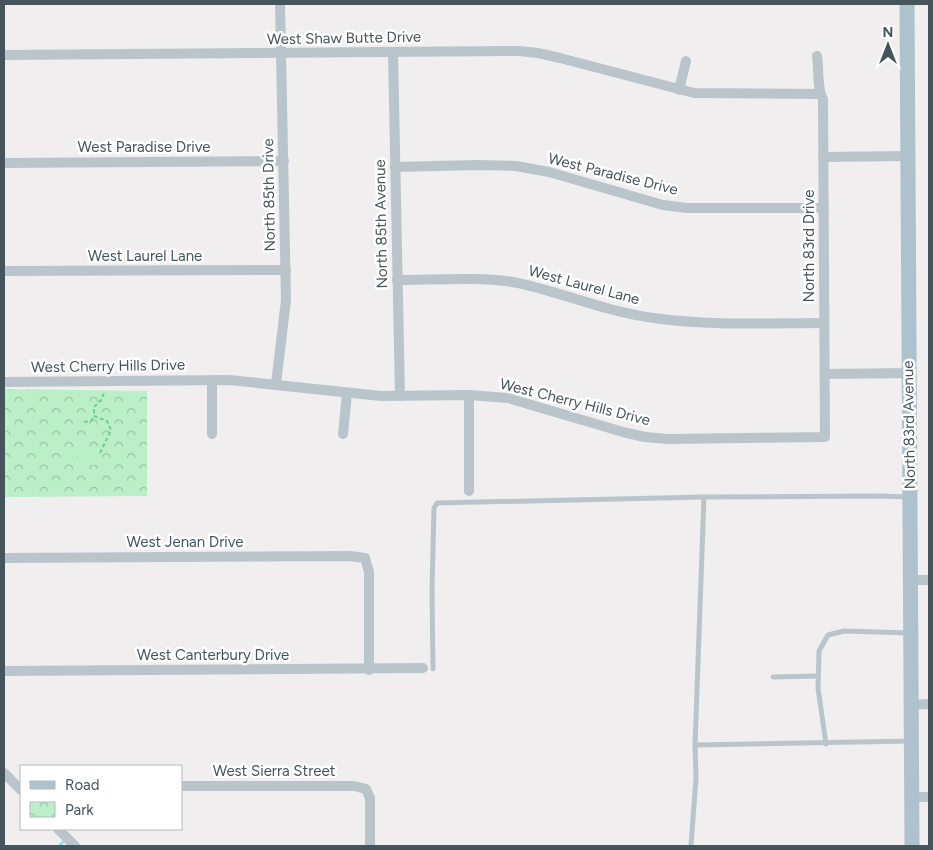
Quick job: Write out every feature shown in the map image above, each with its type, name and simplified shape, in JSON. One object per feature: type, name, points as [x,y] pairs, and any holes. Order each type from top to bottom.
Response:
[{"type":"main road","name":"North 83rd Avenue","points":[[907,4],[912,846]]},
{"type":"street","name":"North 85th Drive","points":[[276,384],[286,308],[280,4]]},
{"type":"street","name":"West Shaw Butte Drive","points":[[4,55],[494,51],[538,53],[694,93],[819,94]]},
{"type":"street","name":"North 85th Avenue","points":[[392,52],[400,396]]},
{"type":"street","name":"North 83rd Drive","points":[[817,56],[819,94],[823,99],[825,437]]},
{"type":"street","points":[[679,90],[686,61]]},
{"type":"street","points":[[823,157],[908,156]]},
{"type":"street","name":"West Paradise Drive","points":[[4,163],[284,161]]},
{"type":"street","name":"West Paradise Drive","points":[[395,167],[516,166],[549,172],[663,205],[687,208],[824,208]]},
{"type":"street","name":"West Laurel Lane","points":[[4,271],[286,270]]},
{"type":"street","name":"West Laurel Lane","points":[[397,280],[486,280],[517,283],[613,311],[663,319],[734,323],[824,323]]},
{"type":"street","points":[[825,374],[909,373]]},
{"type":"street","points":[[212,380],[212,434]]},
{"type":"street","name":"West Cherry Hills Drive","points":[[4,382],[212,380],[276,384],[347,393],[400,396],[469,395],[508,398],[644,437],[668,439],[825,437]]},
{"type":"street","points":[[343,434],[347,393]]},
{"type":"street","points":[[469,395],[469,492]]},
{"type":"street","name":"West Jenan Drive","points":[[4,558],[350,556],[365,558],[369,572],[370,670]]},
{"type":"street","points":[[910,580],[929,580]]},
{"type":"street","name":"West Canterbury Drive","points":[[4,671],[428,669]]},
{"type":"street","points":[[911,705],[929,704]]},
{"type":"street","points":[[4,773],[20,789]]},
{"type":"street","name":"West Sierra Street","points":[[182,786],[354,786],[366,789],[370,798],[370,846]]},
{"type":"street","points":[[912,797],[929,797]]},
{"type":"street","points":[[59,830],[75,846]]},
{"type":"lane","points":[[428,669],[434,508],[437,503],[704,497],[881,496],[910,498]]},
{"type":"lane","points":[[691,846],[696,778],[704,497]]},
{"type":"lane","points":[[826,744],[818,676],[819,651],[828,635],[844,631],[910,632]]},
{"type":"lane","points":[[773,676],[818,676]]},
{"type":"lane","points":[[696,745],[911,741]]},
{"type":"path","points":[[84,422],[91,421],[94,416],[94,407],[101,400],[105,392],[106,381]]},
{"type":"path","points":[[94,416],[108,421],[111,430],[100,453]]},
{"type":"green space","points":[[4,389],[147,391],[147,496],[4,497]]},
{"type":"green space","points":[[80,442],[101,453],[94,466],[73,454]]},
{"type":"waterway","points":[[59,846],[66,839]]}]
